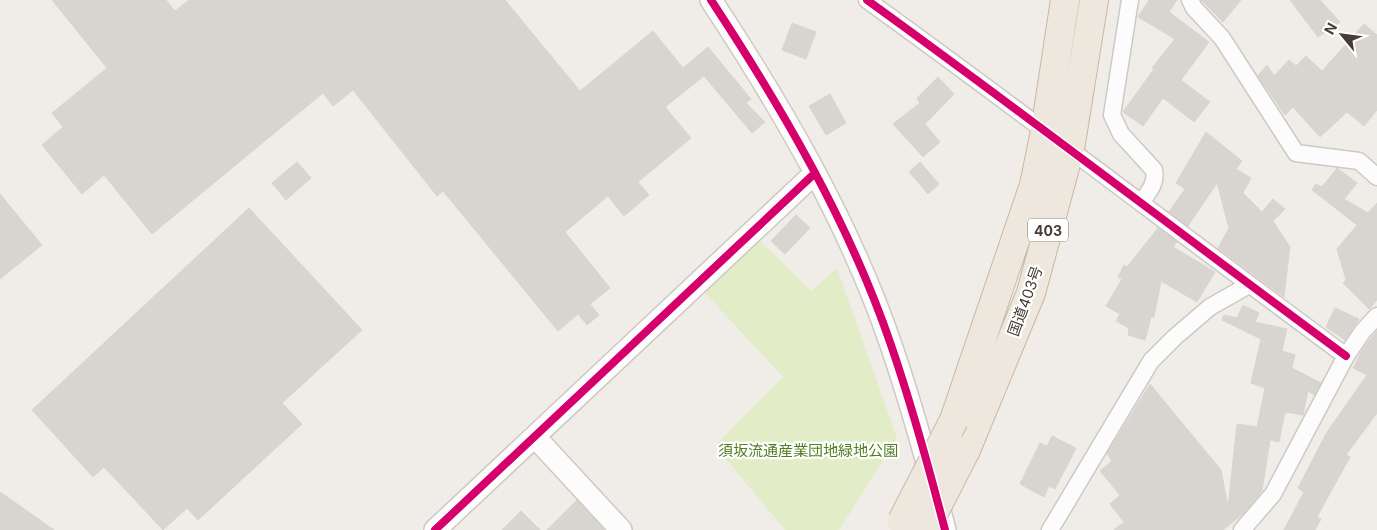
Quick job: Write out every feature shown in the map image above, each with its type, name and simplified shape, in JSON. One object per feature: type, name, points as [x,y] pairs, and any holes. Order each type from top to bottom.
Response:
[{"type":"highway","name":"国道403号","points":[[908,527],[954,420],[1034,185],[1045,130],[1065,0]]},
{"type":"highway","name":"国道403号","points":[[908,527],[966,450],[1031,294],[1070,149],[1094,0]]},
{"type":"street","points":[[711,0],[778,106],[841,224],[891,344],[922,440],[945,530]]},
{"type":"street","points":[[867,0],[1045,130],[1346,356]]},
{"type":"street","points":[[1130,0],[1112,115],[1121,134],[1154,170],[1156,178],[1141,203]]},
{"type":"street","points":[[1190,0],[1194,8],[1222,38],[1296,153],[1359,161],[1377,177]]},
{"type":"street","points":[[435,530],[815,174]]},
{"type":"street","points":[[1050,530],[1151,361],[1175,337],[1210,307],[1250,285]]},
{"type":"street","points":[[1242,530],[1273,494],[1346,356],[1363,331],[1377,316]]},
{"type":"street","points":[[535,437],[621,530]]},
{"type":"green space","name":"須坂流通産業団地緑地公園","points":[[758,239],[811,291],[837,268],[897,438],[839,530],[785,530],[715,446],[783,377],[704,292]]},
{"type":"building","points":[[52,0],[166,0],[175,11],[189,0],[505,0],[580,91],[653,31],[683,68],[708,47],[751,99],[746,103],[765,122],[752,133],[704,76],[665,107],[691,138],[638,182],[649,195],[624,216],[608,196],[565,232],[610,288],[590,304],[599,315],[587,325],[578,314],[558,331],[443,191],[437,196],[353,90],[333,106],[323,93],[152,234],[104,175],[82,194],[42,145],[63,127],[52,113],[107,68]]},
{"type":"building","points":[[1149,0],[1177,0],[1169,12],[1209,42],[1181,80],[1210,102],[1194,122],[1163,98],[1143,126],[1123,112],[1154,69],[1152,68],[1175,39],[1138,17]]},
{"type":"building","points":[[1201,0],[1241,0],[1223,22]]},
{"type":"building","points":[[1290,0],[1320,0],[1340,22],[1318,37]]},
{"type":"building","points":[[792,23],[816,32],[806,59],[782,50]]},
{"type":"building","points":[[1364,24],[1377,35],[1377,110],[1364,126],[1347,112],[1320,137],[1293,107],[1285,115],[1258,76],[1267,65],[1274,76],[1289,60],[1296,66],[1306,56],[1322,71]]},
{"type":"building","points":[[938,77],[954,94],[925,124],[940,142],[923,157],[893,124],[920,103],[917,98]]},
{"type":"building","points":[[830,94],[846,123],[826,135],[809,106]]},
{"type":"building","points":[[1206,132],[1242,161],[1236,169],[1251,178],[1243,193],[1262,212],[1273,199],[1285,209],[1273,221],[1290,247],[1284,297],[1218,248],[1229,228],[1217,183],[1188,226],[1169,212],[1185,189],[1176,183]]},
{"type":"building","points":[[297,162],[311,178],[286,200],[272,183]]},
{"type":"building","points":[[920,162],[939,184],[928,194],[909,172]]},
{"type":"building","points":[[1337,168],[1357,183],[1344,199],[1368,213],[1377,203],[1377,300],[1369,309],[1343,283],[1346,280],[1337,249],[1357,225],[1312,190],[1316,184],[1322,187]]},
{"type":"building","points":[[0,194],[42,245],[0,279]]},
{"type":"building","points":[[249,208],[362,330],[282,403],[302,424],[198,520],[187,508],[163,530],[104,467],[93,477],[32,410]]},
{"type":"building","points":[[796,215],[810,228],[785,254],[771,241]]},
{"type":"building","points":[[1158,228],[1177,242],[1173,247],[1215,272],[1197,302],[1161,281],[1154,317],[1151,317],[1145,340],[1128,335],[1129,328],[1116,321],[1120,314],[1106,306],[1122,279],[1118,277],[1124,265],[1127,267]]},
{"type":"building","points":[[1243,305],[1259,313],[1255,322],[1287,329],[1282,351],[1295,355],[1292,368],[1321,383],[1314,395],[1308,391],[1303,415],[1285,412],[1279,442],[1270,440],[1262,491],[1244,513],[1223,530],[1114,530],[1124,522],[1110,504],[1120,495],[1100,471],[1112,461],[1107,454],[1150,384],[1221,470],[1228,507],[1237,424],[1257,427],[1265,388],[1251,383],[1261,339],[1222,320],[1224,315],[1237,318]]},
{"type":"building","points":[[1335,308],[1359,319],[1345,340],[1326,327]]},
{"type":"building","points":[[1377,331],[1377,413],[1346,455],[1350,457],[1317,517],[1321,519],[1315,530],[1284,530],[1304,492],[1298,488],[1327,432],[1367,375],[1353,368],[1364,347]]},
{"type":"building","points":[[1052,436],[1076,448],[1055,489],[1049,486],[1044,497],[1020,484],[1040,443],[1047,446]]},
{"type":"building","points":[[0,492],[30,513],[54,530],[0,530]]},
{"type":"building","points":[[577,500],[604,530],[547,530]]},
{"type":"building","points":[[521,511],[540,530],[502,530]]},
{"type":"cycle path","points":[[711,0],[788,124],[812,167],[855,254],[874,299],[899,368],[945,530]]},
{"type":"cycle path","points":[[867,0],[1346,356]]},
{"type":"cycle path","points":[[435,530],[815,173]]}]
